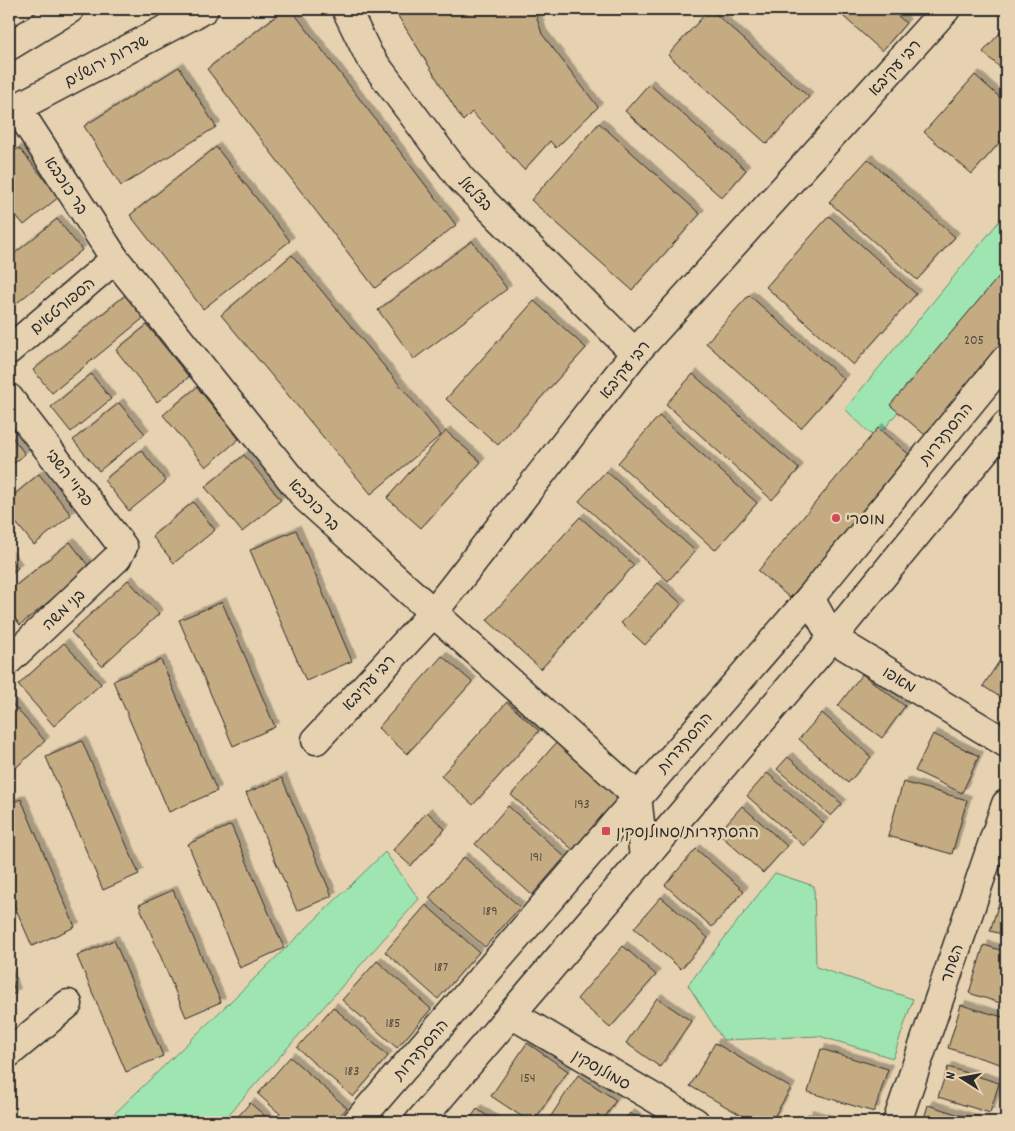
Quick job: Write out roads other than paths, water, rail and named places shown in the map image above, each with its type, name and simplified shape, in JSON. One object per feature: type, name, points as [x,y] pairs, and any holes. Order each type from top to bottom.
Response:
[{"type":"street","points":[[9,46],[70,9]]},
{"type":"street","name":"שדרות ירושלים","points":[[13,110],[204,9]]},
{"type":"street","name":"בצלאל","points":[[346,9],[369,56],[461,179],[635,353]]},
{"type":"street","name":"רבי עקיבא","points":[[316,740],[433,613],[635,353],[946,9]]},
{"type":"street","name":"בר כוכבא","points":[[13,110],[115,259],[306,498],[637,796]]},
{"type":"street","name":"הספורטאים","points":[[12,341],[115,259]]},
{"type":"street","name":"ההסתדרות","points":[[362,1120],[637,796],[810,598],[1006,359]]},
{"type":"street","name":"פדויי השבי","points":[[9,398],[123,547],[117,558]]},
{"type":"street","points":[[957,418],[998,453]]},
{"type":"street","points":[[419,1122],[832,638],[998,453],[1006,425]]},
{"type":"street","name":"בני משה","points":[[9,660],[117,558]]},
{"type":"street","points":[[810,598],[832,638]]},
{"type":"street","name":"מאפו","points":[[832,638],[1006,743]]},
{"type":"street","points":[[637,796],[644,858]]},
{"type":"street","name":"השחר","points":[[897,1122],[1006,804]]},
{"type":"street","points":[[9,1053],[68,1004]]},
{"type":"street","name":"סמולנסקין","points":[[511,1014],[695,1122]]},
{"type":"place","name":"מוסרי","points":[[836,518]]},
{"type":"place","name":"ההסתדרות/סמולנסקין","points":[[606,831]]}]
